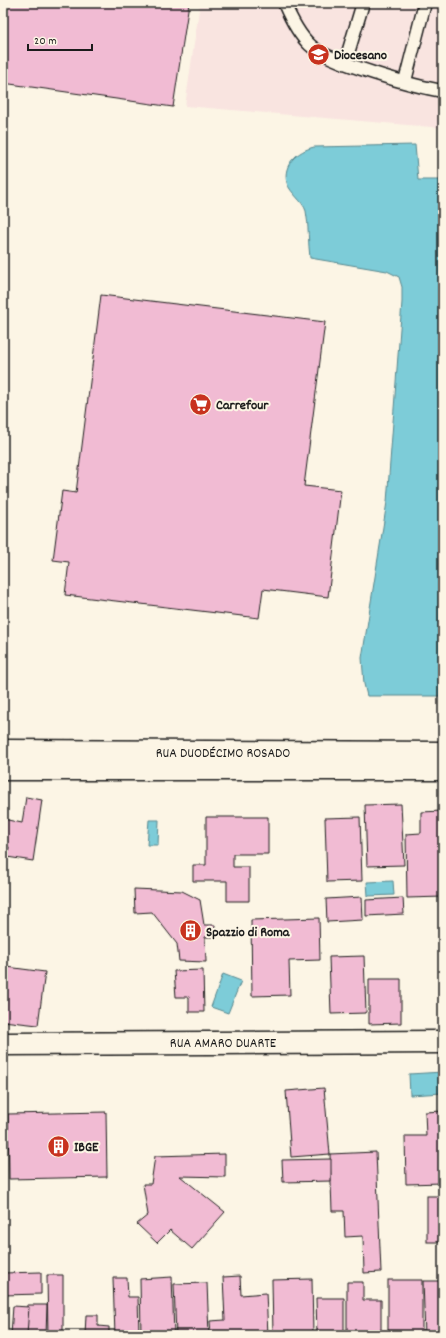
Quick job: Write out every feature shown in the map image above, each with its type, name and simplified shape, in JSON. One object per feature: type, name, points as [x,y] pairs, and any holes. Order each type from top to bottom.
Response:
[{"type":"street","name":"RUA DUODÉCIMO ROSADO","points":[[3,751],[443,753]]},
{"type":"street","name":"RUA DUODÉCIMO ROSADO","points":[[3,768],[443,769]]},
{"type":"street","name":"RUA AMARO DUARTE","points":[[3,1044],[443,1042]]},
{"type":"lane","points":[[284,3],[295,25],[310,46],[345,63],[443,91]]},
{"type":"lane","points":[[345,63],[363,3]]},
{"type":"lane","points":[[405,81],[426,3]]},
{"type":"shaded area","name":"Diocesano","points":[[200,3],[443,3],[443,128],[185,106]]},
{"type":"water","points":[[415,145],[418,180],[443,180],[443,696],[367,696],[364,684],[362,658],[387,502],[402,287],[399,277],[387,271],[310,258],[306,211],[289,187],[286,176],[289,164],[293,159],[302,152],[314,147]]},
{"type":"water","points":[[149,820],[159,820],[158,845],[147,845]]},
{"type":"water","points":[[393,881],[394,895],[368,896],[367,882]]},
{"type":"water","points":[[223,974],[241,981],[228,1013],[211,1007]]},
{"type":"water","points":[[443,1072],[443,1093],[410,1095],[409,1074]]},
{"type":"building","points":[[3,3],[189,3],[173,107],[3,83]]},
{"type":"building","name":"Carrefour","points":[[101,295],[325,322],[304,486],[341,490],[328,597],[263,589],[259,618],[65,595],[69,562],[53,560],[62,491],[76,493]]},
{"type":"building","points":[[26,797],[42,800],[33,861],[7,857],[9,847],[3,846],[3,819],[22,823]]},
{"type":"building","points":[[401,804],[404,865],[367,866],[365,805]]},
{"type":"building","points":[[443,811],[443,897],[407,898],[406,834],[421,833],[421,812]]},
{"type":"building","points":[[206,817],[268,817],[268,854],[233,854],[233,867],[249,867],[249,901],[227,901],[227,881],[193,881],[193,865],[206,865]]},
{"type":"building","points":[[360,817],[362,881],[327,882],[325,818]]},
{"type":"building","name":"Spazzio di Roma","points":[[134,889],[182,891],[200,900],[204,925],[215,925],[214,937],[205,937],[206,962],[179,961],[177,944],[152,912],[135,913]]},
{"type":"building","points":[[362,897],[363,920],[327,922],[326,899]]},
{"type":"building","points":[[403,898],[404,914],[366,916],[366,900]]},
{"type":"building","points":[[319,918],[320,960],[289,961],[290,995],[252,996],[251,920]]},
{"type":"building","points":[[364,956],[366,1013],[331,1014],[329,957]]},
{"type":"building","points":[[7,967],[45,972],[38,1025],[3,1021],[3,995]]},
{"type":"building","points":[[203,970],[204,1012],[189,1012],[189,997],[176,997],[174,971]]},
{"type":"building","points":[[369,979],[401,979],[401,1023],[369,1024]]},
{"type":"building","points":[[324,1088],[330,1154],[291,1157],[286,1091]]},
{"type":"building","points":[[443,1111],[443,1183],[406,1184],[405,1136],[426,1136],[425,1112]]},
{"type":"building","name":"IBGE","points":[[106,1112],[107,1177],[9,1179],[8,1114]]},
{"type":"building","points":[[376,1152],[381,1272],[364,1273],[363,1236],[345,1237],[344,1211],[332,1211],[330,1154]]},
{"type":"building","points":[[225,1154],[225,1177],[180,1176],[225,1212],[192,1249],[170,1230],[157,1243],[137,1224],[148,1215],[143,1184],[151,1184],[155,1156]]},
{"type":"building","points":[[331,1159],[331,1181],[283,1182],[282,1160]]},
{"type":"building","points":[[427,1196],[443,1196],[443,1242],[427,1242]]},
{"type":"building","points":[[41,1272],[41,1294],[3,1295],[3,1273]]},
{"type":"building","points":[[47,1275],[63,1275],[63,1335],[48,1335]]},
{"type":"building","points":[[240,1276],[241,1295],[266,1293],[268,1335],[211,1335],[210,1321],[225,1320],[223,1277]]},
{"type":"building","points":[[172,1277],[174,1335],[141,1335],[140,1279]]},
{"type":"building","points":[[113,1278],[127,1278],[128,1297],[138,1297],[139,1335],[115,1335]]},
{"type":"building","points":[[312,1279],[313,1335],[273,1335],[272,1280]]},
{"type":"building","points":[[388,1280],[422,1280],[422,1335],[388,1335]]},
{"type":"building","points":[[423,1281],[443,1281],[443,1335],[425,1335]]},
{"type":"building","points":[[347,1282],[363,1282],[363,1300],[381,1300],[381,1335],[347,1335]]},
{"type":"building","points":[[207,1283],[209,1335],[176,1335],[174,1284]]},
{"type":"building","points":[[316,1298],[344,1298],[344,1335],[317,1335]]},
{"type":"building","points":[[27,1305],[47,1305],[46,1335],[26,1335]]},
{"type":"building","points":[[13,1306],[29,1307],[27,1335],[11,1335]]},
{"type":"building","points":[[86,1315],[98,1315],[98,1326],[109,1327],[109,1335],[85,1335]]},
{"type":"place","name":"Diocesano","points":[[318,54]]},
{"type":"place","name":"Carrefour","points":[[201,404]]},
{"type":"place","name":"Spazzio di Roma","points":[[191,931]]},
{"type":"place","name":"IBGE","points":[[58,1146]]}]
